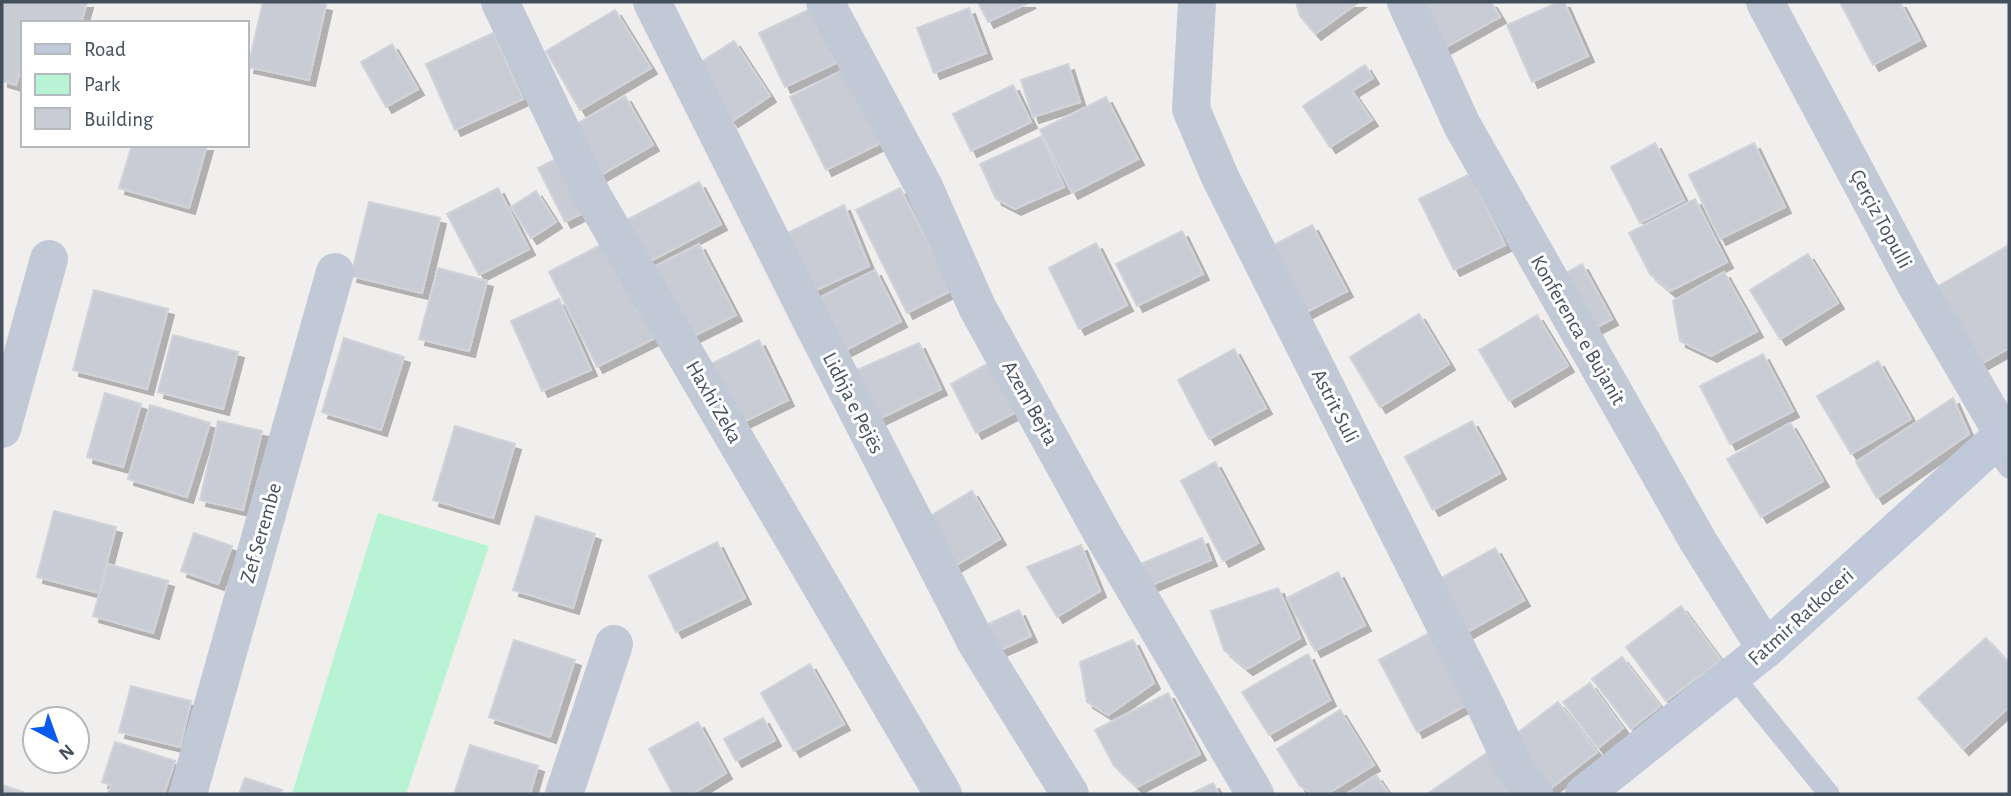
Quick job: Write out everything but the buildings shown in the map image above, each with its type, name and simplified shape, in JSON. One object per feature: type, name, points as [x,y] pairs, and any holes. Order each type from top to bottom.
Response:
[{"type":"street","name":"Haxhi Zeka","points":[[500,2],[593,197],[943,794]]},
{"type":"street","name":"Azem Bejta","points":[[825,2],[924,187],[977,307],[1102,533],[1255,794]]},
{"type":"street","name":"Astrit Suli","points":[[1197,2],[1191,110],[1220,177],[1514,767],[1534,794]]},
{"type":"street","name":"Konferenca e Bujanit","points":[[1406,2],[1462,125],[1698,541],[1766,649]]},
{"type":"street","name":"Çerçiz Topulli","points":[[1765,2],[2003,444]]},
{"type":"street","name":"Lidhja e Pejës","points":[[665,7],[816,330],[977,644],[1070,794]]},
{"type":"street","points":[[2,429],[49,259]]},
{"type":"street","name":"Zef Serembe","points":[[188,794],[335,272]]},
{"type":"street","name":"Fatmir Ratkoceri","points":[[1584,794],[1766,649],[2003,444]]},
{"type":"street","points":[[564,794],[614,644]]},
{"type":"lane","points":[[1733,676],[1829,794]]},
{"type":"green space","points":[[378,513],[489,546],[406,794],[292,794]]}]
